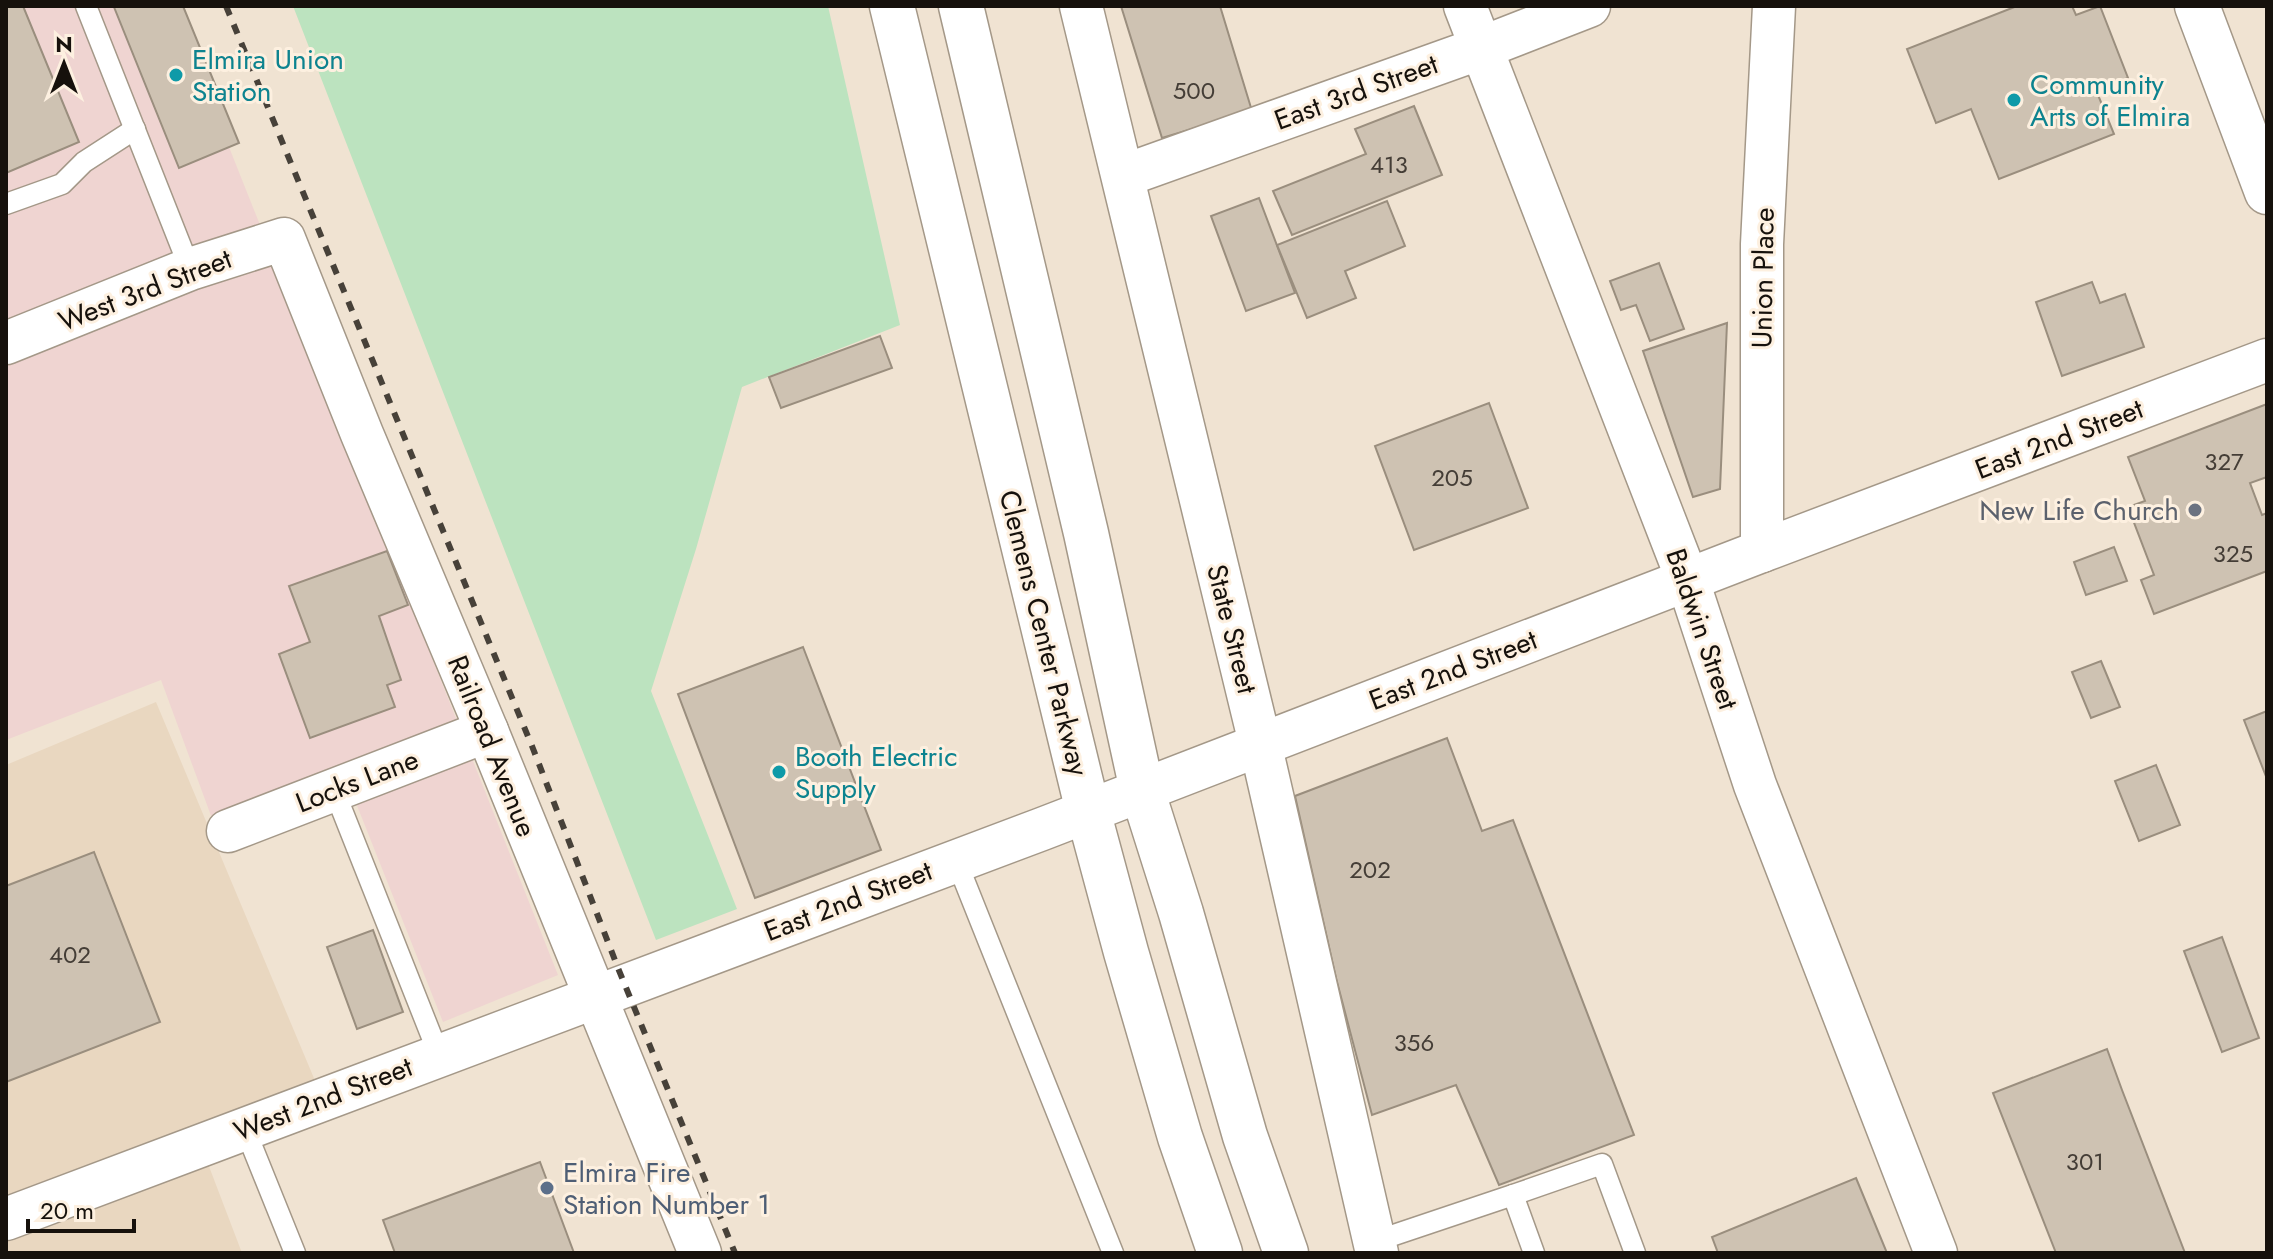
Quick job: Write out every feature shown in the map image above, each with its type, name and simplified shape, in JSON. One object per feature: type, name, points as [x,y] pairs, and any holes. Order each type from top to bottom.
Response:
[{"type":"main road","name":"Clemens Center Parkway","points":[[892,6],[1088,811],[1180,1137],[1220,1253]]},
{"type":"main road","name":"Clemens Center Parkway","points":[[961,6],[1089,549],[1142,790],[1245,1136],[1286,1253]]},
{"type":"main road","points":[[2197,6],[2267,192]]},
{"type":"street","name":"State Street","points":[[1081,6],[1260,743],[1375,1248]]},
{"type":"street","name":"Baldwin Street","points":[[1465,6],[1688,581],[1755,785],[1936,1253]]},
{"type":"street","name":"East 3rd Street","points":[[1123,176],[1481,48],[1589,6]]},
{"type":"street","name":"Union Place","points":[[1762,551],[1762,244],[1774,6]]},
{"type":"street","name":"West 3rd Street","points":[[6,343],[190,269],[284,239]]},
{"type":"street","name":"Railroad Avenue","points":[[284,239],[700,1253]]},
{"type":"street","name":"East 2nd Street","points":[[640,980],[2267,360]]},
{"type":"street","name":"Locks Lane","points":[[228,831],[487,731]]},
{"type":"street","name":"West 2nd Street","points":[[6,1219],[640,980]]},
{"type":"lane","points":[[86,6],[190,269]]},
{"type":"lane","points":[[6,204],[62,184],[84,162],[135,129]]},
{"type":"lane","points":[[334,790],[439,1055]]},
{"type":"lane","points":[[956,860],[1113,1253]]},
{"type":"lane","points":[[245,1129],[295,1253]]},
{"type":"lane","points":[[1375,1248],[1602,1164],[1635,1253]]},
{"type":"lane","points":[[1513,1195],[1534,1253]]},
{"type":"shaded area","points":[[6,6],[173,6],[558,975],[443,1022],[354,798],[224,851],[161,680],[6,740]]},
{"type":"shaded area","points":[[156,702],[316,1083],[194,1127],[242,1253],[6,1253],[6,765]]},
{"type":"green space","points":[[293,6],[828,6],[900,325],[742,387],[651,691],[737,909],[656,940]]},
{"type":"building","points":[[6,6],[23,6],[79,142],[6,173]]},
{"type":"building","name":"Elmira Union Station","points":[[116,6],[183,6],[239,143],[179,168]]},
{"type":"building","points":[[1121,6],[1220,6],[1252,111],[1162,138]]},
{"type":"building","name":"Community Arts of Elmira","points":[[2017,6],[2072,6],[2076,15],[2100,6],[2128,78],[2096,90],[2114,134],[1999,179],[1971,109],[1936,123],[1907,49]]},
{"type":"building","points":[[1414,106],[1442,175],[1292,235],[1273,191],[1366,154],[1355,129]]},
{"type":"building","points":[[1259,198],[1295,293],[1246,311],[1211,216]]},
{"type":"building","points":[[1387,201],[1405,246],[1345,271],[1356,298],[1307,318],[1277,245]]},
{"type":"building","points":[[1659,263],[1684,329],[1650,341],[1636,305],[1621,310],[1610,281]]},
{"type":"building","points":[[2092,282],[2100,303],[2125,294],[2144,347],[2062,376],[2036,302]]},
{"type":"building","points":[[1727,323],[1720,489],[1693,497],[1643,351]]},
{"type":"building","points":[[880,336],[892,368],[781,408],[769,377]]},
{"type":"building","points":[[1489,403],[1528,508],[1414,550],[1375,446]]},
{"type":"building","name":"New Life Church","points":[[2267,404],[2267,477],[2250,483],[2262,515],[2267,513],[2267,571],[2154,614],[2141,580],[2154,575],[2128,507],[2145,501],[2128,457]]},
{"type":"building","points":[[2114,547],[2127,581],[2086,595],[2074,562]]},
{"type":"building","points":[[387,551],[408,605],[379,616],[401,680],[387,685],[395,707],[310,738],[279,654],[310,642],[289,586]]},
{"type":"building","name":"Booth Electric Supply","points":[[803,647],[881,850],[755,898],[678,694]]},
{"type":"building","points":[[2101,661],[2120,707],[2091,718],[2072,672]]},
{"type":"building","points":[[2267,711],[2267,779],[2244,720]]},
{"type":"building","points":[[1447,738],[1482,831],[1513,820],[1634,1135],[1499,1185],[1456,1085],[1372,1115],[1336,978],[1295,796]]},
{"type":"building","points":[[2156,765],[2180,825],[2139,841],[2115,781]]},
{"type":"building","points":[[94,852],[160,1022],[6,1082],[6,886]]},
{"type":"building","points":[[373,930],[403,1012],[357,1029],[327,947]]},
{"type":"building","points":[[2222,937],[2259,1038],[2222,1052],[2184,951]]},
{"type":"building","points":[[2107,1049],[2185,1253],[2056,1253],[1993,1093]]},
{"type":"building","points":[[540,1162],[574,1253],[395,1253],[383,1220]]},
{"type":"building","points":[[1856,1178],[1887,1253],[1718,1253],[1712,1237]]},
{"type":"railway","points":[[226,6],[532,746],[618,968],[735,1253]]},
{"type":"place","name":"Elmira Union Station","points":[[176,75]]},
{"type":"place","name":"Community Arts of Elmira","points":[[2014,100]]},
{"type":"place","name":"New Life Church","points":[[2195,510]]},
{"type":"place","name":"Booth Electric Supply","points":[[779,772]]},
{"type":"place","name":"Elmira Fire Station Number 1","points":[[547,1188]]}]
